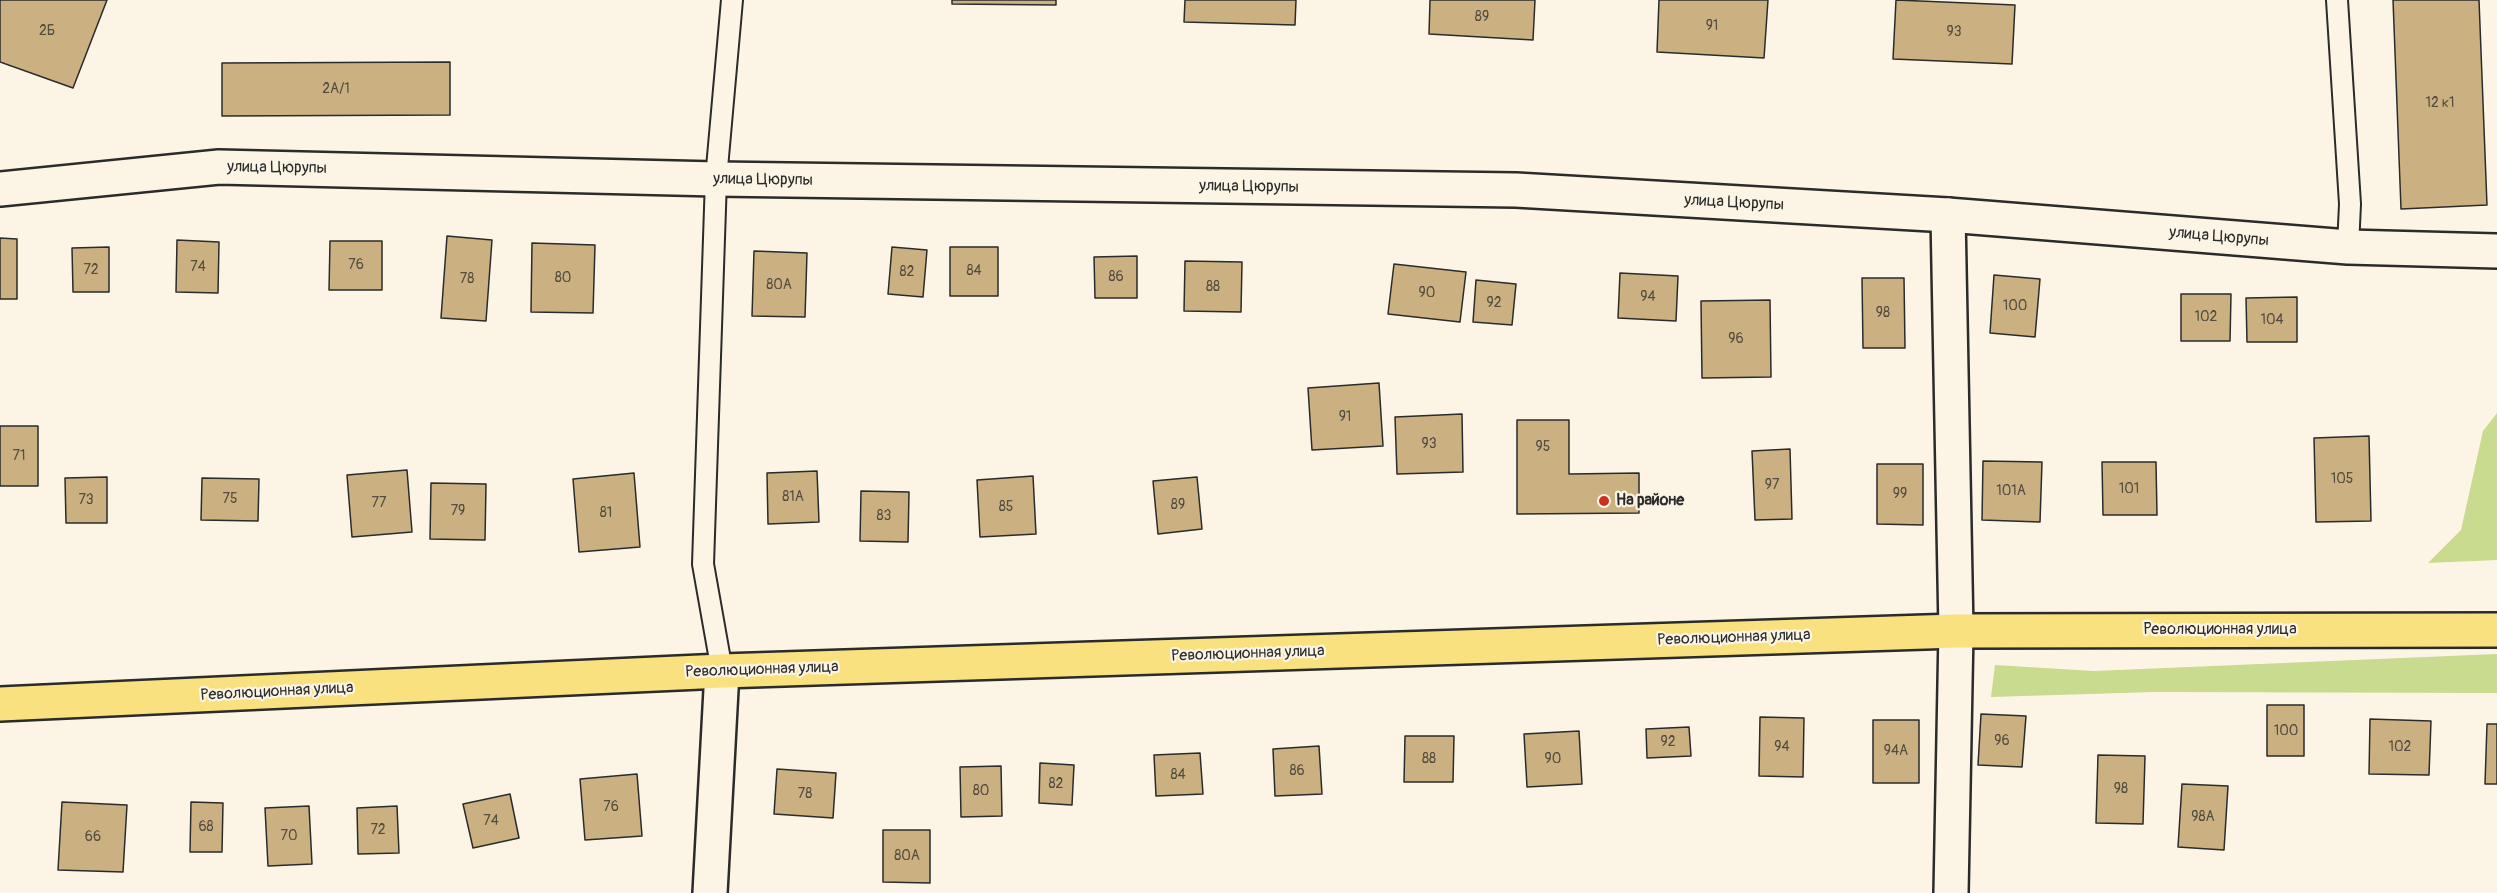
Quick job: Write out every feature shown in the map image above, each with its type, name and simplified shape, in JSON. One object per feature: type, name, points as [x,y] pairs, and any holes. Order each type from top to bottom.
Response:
[{"type":"main road","name":"Революционная улица","points":[[0,704],[722,671],[1956,631],[2497,630]]},
{"type":"street","name":"улица Цюрупы","points":[[0,189],[219,167],[716,179],[1516,190],[1948,215],[2349,248],[2497,251]]},
{"type":"street","points":[[1948,215],[1956,631],[1951,893]]},
{"type":"street","points":[[710,893],[722,671]]},
{"type":"lane","points":[[722,671],[703,564],[716,179],[732,0]]},
{"type":"lane","points":[[2337,0],[2350,204],[2349,248]]},
{"type":"green space","points":[[2497,413],[2497,560],[2428,563],[2461,530],[2483,431]]},
{"type":"green space","points":[[2497,654],[2497,693],[2154,692],[1991,697],[1995,665],[2094,671]]},
{"type":"building","points":[[0,0],[107,0],[73,88],[0,62]]},
{"type":"building","points":[[952,0],[1056,0],[1056,5],[952,4]]},
{"type":"building","points":[[1185,0],[1296,0],[1295,25],[1184,22]]},
{"type":"building","points":[[1430,0],[1535,0],[1533,40],[1429,34]]},
{"type":"building","points":[[1659,0],[1768,0],[1764,58],[1657,52]]},
{"type":"building","points":[[1896,0],[2015,5],[2012,64],[1893,59]]},
{"type":"building","points":[[2393,0],[2479,0],[2487,205],[2401,209]]},
{"type":"building","points":[[450,62],[450,115],[222,116],[222,63]]},
{"type":"building","points":[[447,236],[492,240],[486,321],[441,318]]},
{"type":"building","points":[[0,238],[17,239],[17,299],[0,299]]},
{"type":"building","points":[[177,240],[219,242],[218,293],[176,292]]},
{"type":"building","points":[[330,241],[382,241],[382,290],[329,290]]},
{"type":"building","points":[[532,243],[595,245],[593,313],[531,312]]},
{"type":"building","points":[[109,247],[109,292],[73,292],[72,248]]},
{"type":"building","points":[[892,247],[927,250],[923,297],[888,294]]},
{"type":"building","points":[[950,247],[998,247],[998,296],[950,296]]},
{"type":"building","points":[[754,251],[807,253],[805,317],[752,316]]},
{"type":"building","points":[[1137,256],[1137,298],[1095,298],[1094,257]]},
{"type":"building","points":[[1185,261],[1242,262],[1241,312],[1184,311]]},
{"type":"building","points":[[1394,264],[1466,272],[1460,322],[1388,314]]},
{"type":"building","points":[[1620,273],[1678,276],[1676,321],[1618,318]]},
{"type":"building","points":[[1994,275],[2040,279],[2035,337],[1990,333]]},
{"type":"building","points":[[1862,278],[1904,278],[1905,348],[1863,348]]},
{"type":"building","points":[[1476,280],[1516,284],[1512,325],[1473,322]]},
{"type":"building","points":[[2181,294],[2231,294],[2230,341],[2181,341]]},
{"type":"building","points":[[2297,297],[2297,342],[2247,342],[2246,298]]},
{"type":"building","points":[[1770,300],[1771,377],[1702,378],[1701,301]]},
{"type":"building","points":[[1379,383],[1383,446],[1312,450],[1308,388]]},
{"type":"building","points":[[1462,414],[1463,472],[1397,474],[1395,417]]},
{"type":"building","points":[[1517,420],[1569,420],[1569,474],[1639,473],[1639,513],[1517,514]]},
{"type":"building","points":[[0,426],[38,426],[38,486],[0,486]]},
{"type":"building","points":[[2369,436],[2371,521],[2316,522],[2314,438]]},
{"type":"building","points":[[1790,449],[1792,519],[1755,520],[1752,451]]},
{"type":"building","points":[[1983,461],[2042,462],[2040,522],[1982,520]]},
{"type":"building","points":[[2102,462],[2156,462],[2157,515],[2103,515]]},
{"type":"building","points":[[1877,464],[1923,464],[1923,525],[1877,524]]},
{"type":"building","points":[[407,470],[412,532],[352,537],[347,475]]},
{"type":"building","points":[[817,471],[819,522],[768,524],[767,473]]},
{"type":"building","points":[[634,473],[640,547],[579,552],[573,479]]},
{"type":"building","points":[[1033,476],[1036,534],[980,537],[977,480]]},
{"type":"building","points":[[107,477],[107,523],[66,523],[65,478]]},
{"type":"building","points":[[1197,477],[1202,529],[1158,534],[1153,481]]},
{"type":"building","points":[[202,478],[259,479],[258,521],[201,520]]},
{"type":"building","points":[[431,483],[486,484],[485,540],[430,539]]},
{"type":"building","points":[[861,491],[909,492],[908,542],[860,541]]},
{"type":"building","points":[[2267,705],[2304,705],[2304,756],[2267,756]]},
{"type":"building","points":[[1981,714],[2026,716],[2022,767],[1978,765]]},
{"type":"building","points":[[1760,717],[1804,718],[1803,777],[1759,776]]},
{"type":"building","points":[[2370,719],[2431,721],[2429,775],[2369,774]]},
{"type":"building","points":[[1873,720],[1919,720],[1919,783],[1873,783]]},
{"type":"building","points":[[2487,724],[2497,724],[2497,784],[2485,784]]},
{"type":"building","points":[[1689,727],[1691,756],[1647,758],[1646,729]]},
{"type":"building","points":[[1579,731],[1582,784],[1527,787],[1524,734]]},
{"type":"building","points":[[1405,736],[1454,736],[1453,782],[1404,782]]},
{"type":"building","points":[[1319,746],[1322,794],[1275,796],[1273,749]]},
{"type":"building","points":[[1200,753],[1203,794],[1156,796],[1154,755]]},
{"type":"building","points":[[2098,755],[2145,756],[2143,824],[2096,823]]},
{"type":"building","points":[[1040,763],[1074,765],[1072,805],[1039,803]]},
{"type":"building","points":[[1001,766],[1002,816],[961,817],[960,767]]},
{"type":"building","points":[[777,769],[836,773],[833,818],[774,814]]},
{"type":"building","points":[[637,774],[642,836],[585,840],[580,779]]},
{"type":"building","points":[[2182,784],[2228,786],[2224,850],[2178,847]]},
{"type":"building","points":[[510,794],[519,838],[473,848],[463,804]]},
{"type":"building","points":[[62,802],[127,805],[123,872],[58,870]]},
{"type":"building","points":[[191,802],[223,803],[222,852],[190,852]]},
{"type":"building","points":[[309,806],[312,864],[268,866],[265,808]]},
{"type":"building","points":[[397,806],[399,853],[358,854],[357,808]]},
{"type":"building","points":[[883,830],[930,830],[930,883],[883,882]]},
{"type":"place","name":"На районе","points":[[1604,501]]}]
